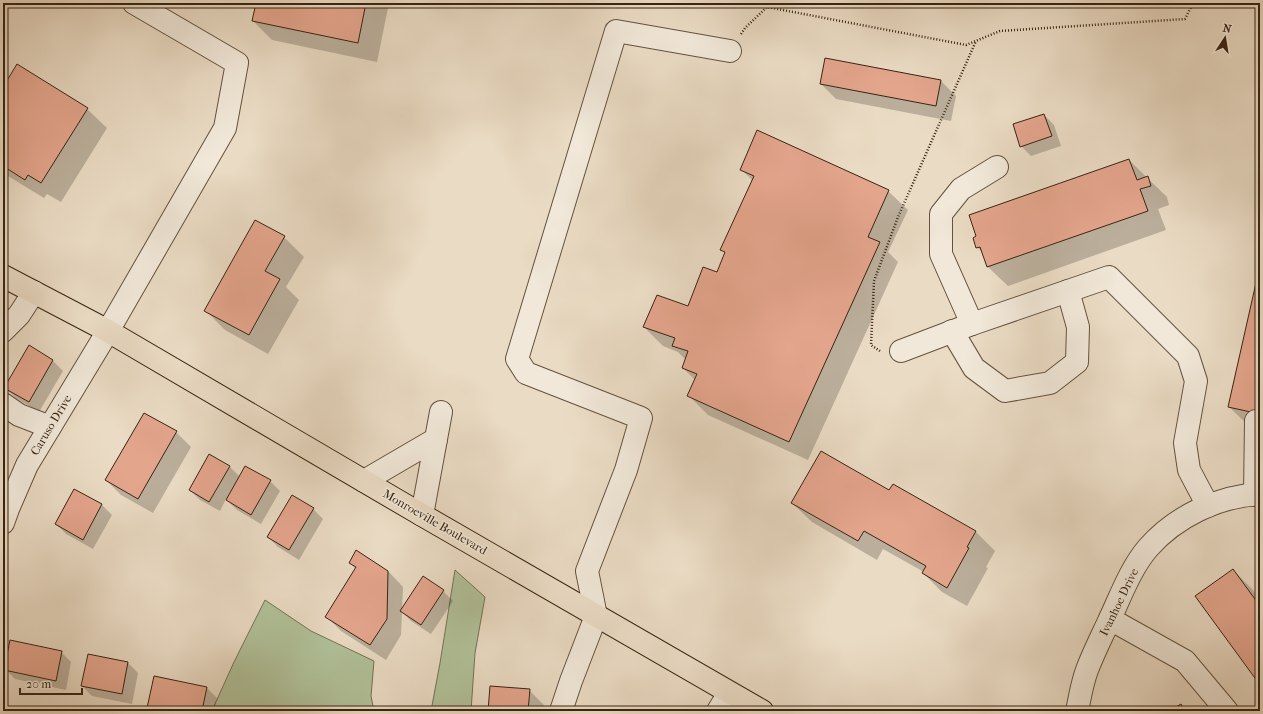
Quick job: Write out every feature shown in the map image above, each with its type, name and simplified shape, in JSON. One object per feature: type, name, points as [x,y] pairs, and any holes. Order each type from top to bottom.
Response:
[{"type":"main road","name":"Monroeville Boulevard","points":[[3,263],[108,331],[422,515],[762,711]]},
{"type":"main road","name":"Monroeville Boulevard","points":[[3,276],[108,331]]},
{"type":"street","name":"Caruso Drive","points":[[3,523],[27,465],[108,331],[225,128],[237,63],[134,3]]},
{"type":"street","points":[[561,711],[596,616],[587,571],[626,470],[641,418],[526,373],[517,360],[616,31],[730,51]]},
{"type":"street","points":[[997,167],[961,189],[941,214],[941,254],[974,368],[1005,391],[1050,383],[1077,362],[1078,327],[1068,291]]},
{"type":"street","points":[[891,352],[1109,277],[1188,356],[1196,381],[1185,443],[1189,470],[1208,506]]},
{"type":"street","points":[[7,321],[19,315],[34,292]]},
{"type":"street","points":[[3,404],[19,414],[50,427]]},
{"type":"street","points":[[422,515],[442,412]]},
{"type":"street","points":[[1256,421],[1258,494]]},
{"type":"street","points":[[364,481],[436,439]]},
{"type":"street","name":"Ivanhoe Drive","points":[[1077,711],[1087,670],[1128,578],[1148,549],[1166,530],[1186,517],[1208,506],[1239,497],[1258,494]]},
{"type":"street","points":[[1110,619],[1185,661],[1227,711]]},
{"type":"street","points":[[718,711],[729,693]]},
{"type":"path","points":[[730,51],[745,28],[767,7],[966,45],[1000,31],[1185,19],[1193,3]]},
{"type":"path","points":[[891,352],[871,345],[874,281],[898,217],[976,41]]},
{"type":"green space","points":[[455,570],[485,597],[475,653],[471,711],[431,711],[440,663]]},
{"type":"green space","points":[[265,600],[311,631],[374,661],[371,696],[374,711],[213,711],[234,662]]},
{"type":"building","points":[[256,3],[366,3],[358,43],[252,21]]},
{"type":"building","points":[[825,58],[941,80],[936,106],[820,84]]},
{"type":"building","points":[[17,64],[88,108],[41,183],[28,175],[25,180],[3,166],[3,101],[7,95],[3,92],[3,87]]},
{"type":"building","points":[[1044,114],[1052,136],[1020,147],[1013,124]]},
{"type":"building","points":[[757,130],[889,190],[868,237],[880,242],[789,442],[687,396],[697,374],[682,368],[688,351],[672,346],[675,338],[643,327],[657,295],[688,306],[703,267],[717,272],[725,252],[720,250],[754,176],[740,170]]},
{"type":"building","points":[[1129,159],[1137,180],[1148,176],[1151,186],[1140,189],[1148,211],[987,267],[980,247],[976,248],[973,238],[976,236],[969,215]]},
{"type":"building","points":[[255,220],[285,236],[265,271],[280,279],[249,335],[204,311]]},
{"type":"building","points":[[1260,265],[1260,414],[1228,407]]},
{"type":"building","points":[[29,345],[53,360],[29,402],[4,388]]},
{"type":"building","points":[[144,413],[177,431],[138,499],[105,480]]},
{"type":"building","points":[[821,451],[889,490],[893,484],[976,531],[967,547],[969,548],[947,588],[922,573],[926,566],[864,531],[858,541],[791,503]]},
{"type":"building","points":[[209,454],[230,466],[209,502],[189,490]]},
{"type":"building","points":[[245,466],[271,480],[251,515],[226,500]]},
{"type":"building","points":[[74,489],[102,504],[83,540],[55,524]]},
{"type":"building","points":[[292,495],[314,508],[289,550],[267,537]]},
{"type":"building","points":[[356,550],[388,571],[387,619],[370,645],[325,617],[356,567],[349,563]]},
{"type":"building","points":[[1233,569],[1260,606],[1260,685],[1195,596]]},
{"type":"building","points":[[423,576],[444,590],[421,625],[400,611]]},
{"type":"building","points":[[10,640],[62,651],[56,681],[4,670]]},
{"type":"building","points":[[88,654],[128,662],[122,694],[81,686]]},
{"type":"building","points":[[154,676],[207,687],[202,711],[161,711],[147,708]]},
{"type":"building","points":[[490,686],[530,689],[528,711],[488,711]]},
{"type":"building","points":[[1181,704],[1185,711],[1169,711]]}]
